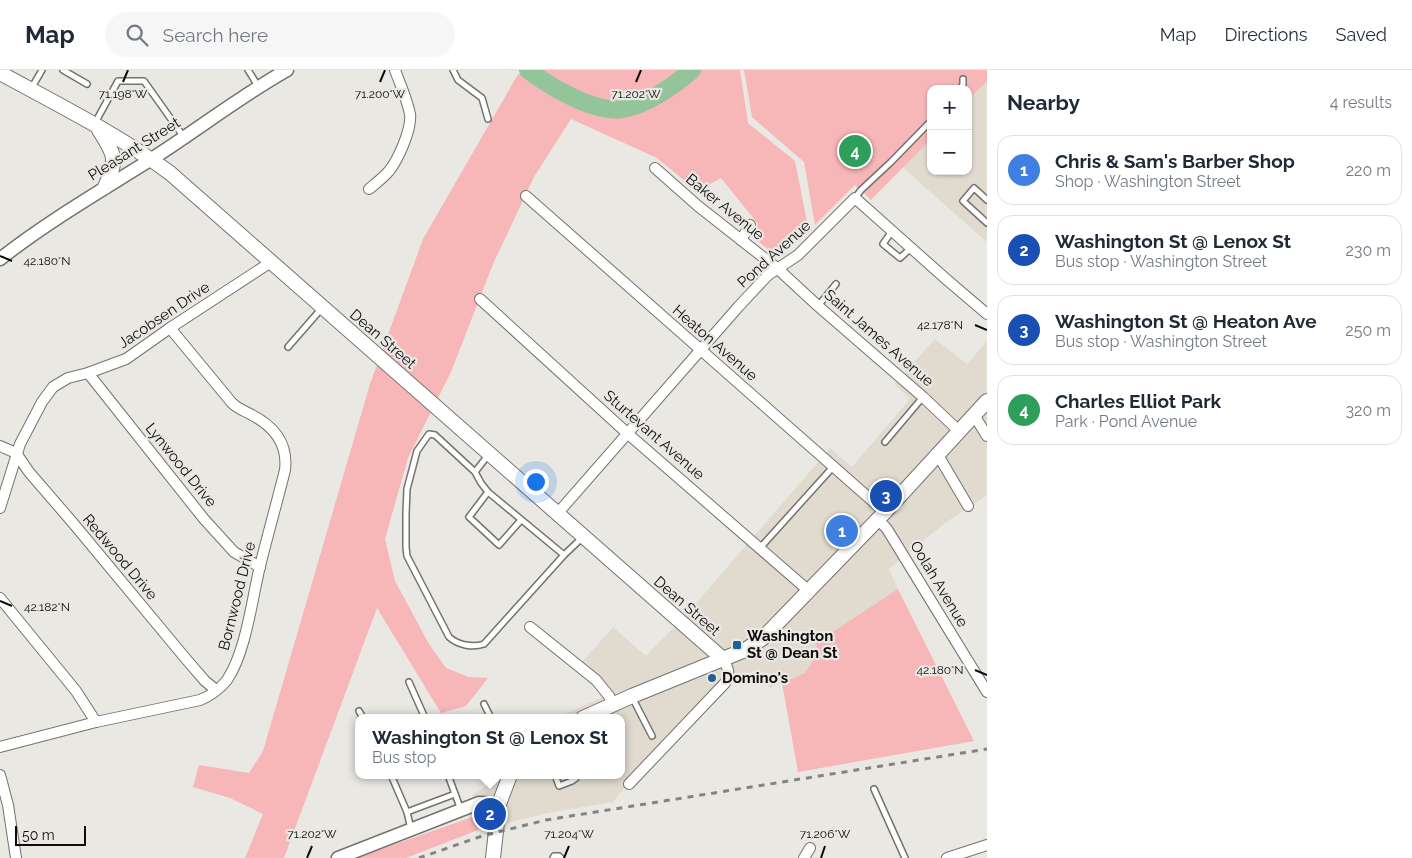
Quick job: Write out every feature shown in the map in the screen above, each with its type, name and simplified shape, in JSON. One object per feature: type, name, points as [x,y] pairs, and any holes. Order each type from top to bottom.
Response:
[{"type":"main road","name":"Dean Street","points":[[0,72],[151,159],[170,173],[722,659]]},
{"type":"main road","points":[[95,126],[111,149],[114,160],[113,170],[105,187]]},
{"type":"main road","points":[[592,714],[745,650],[763,638],[882,515],[987,401]]},
{"type":"main road","points":[[493,858],[499,804],[508,779]]},
{"type":"street","name":"Pleasant Street","points":[[0,258],[50,222],[151,159],[258,86],[287,70]]},
{"type":"street","points":[[368,189],[389,171],[399,154],[408,129],[410,116],[395,70]]},
{"type":"street","name":"Baker Avenue","points":[[655,168],[698,206],[778,269]]},
{"type":"street","name":"Heaton Avenue","points":[[526,196],[834,466],[882,515]]},
{"type":"street","points":[[855,198],[987,314]]},
{"type":"street","name":"Pond Avenue","points":[[558,514],[700,349],[768,275],[798,255],[855,198]]},
{"type":"street","points":[[741,240],[750,225]]},
{"type":"street","name":"Jacobsen Drive","points":[[0,508],[16,454],[42,402],[53,388],[68,378],[126,359],[271,262]]},
{"type":"street","name":"Saint James Avenue","points":[[778,269],[959,431]]},
{"type":"street","name":"Sturtevant Avenue","points":[[480,299],[628,433],[809,591]]},
{"type":"street","name":"Bornwood Drive","points":[[0,747],[96,722],[200,700],[210,696],[227,680],[234,666],[244,641],[286,459],[283,445],[267,425],[253,415],[238,409],[232,403],[170,328]]},
{"type":"street","name":"Lynwood Drive","points":[[88,373],[210,526],[234,552],[260,567]]},
{"type":"street","points":[[974,415],[987,436]]},
{"type":"street","name":"Redwood Drive","points":[[0,446],[16,454],[186,660],[216,690]]},
{"type":"street","points":[[938,455],[968,506]]},
{"type":"street","name":"Oolah Avenue","points":[[882,515],[887,529],[987,692]]},
{"type":"street","points":[[0,598],[76,691],[96,722]]},
{"type":"street","points":[[530,626],[596,680],[613,704]]},
{"type":"street","points":[[629,784],[725,684],[729,674],[722,659]]},
{"type":"street","points":[[0,775],[8,805],[16,858]]},
{"type":"street","points":[[338,858],[479,803],[499,804]]},
{"type":"street","points":[[947,858],[987,845]]},
{"type":"street","points":[[804,858],[810,848]]},
{"type":"lane","points":[[31,90],[42,70]]},
{"type":"lane","points":[[65,70],[87,84]]},
{"type":"lane","points":[[248,70],[258,86]]},
{"type":"lane","points":[[453,70],[458,80],[482,98],[488,119]]},
{"type":"lane","points":[[962,85],[963,79]]},
{"type":"lane","points":[[95,126],[118,81],[144,81],[184,137]]},
{"type":"lane","points":[[855,198],[927,125]]},
{"type":"lane","points":[[987,200],[974,188],[963,201],[987,223]]},
{"type":"lane","points":[[892,232],[883,244],[900,258],[911,248]]},
{"type":"lane","points":[[818,306],[836,284]]},
{"type":"lane","points":[[288,347],[322,307]]},
{"type":"lane","points":[[885,442],[923,397]]},
{"type":"lane","points":[[564,555],[488,492],[475,472],[435,435],[429,434],[417,452],[407,489],[407,556],[449,637],[455,642],[472,646],[484,644],[583,536]]},
{"type":"lane","points":[[475,472],[489,454]]},
{"type":"lane","points":[[760,548],[834,466]]},
{"type":"lane","points":[[488,492],[468,517],[500,545],[521,520]]},
{"type":"lane","points":[[409,682],[423,714]]},
{"type":"lane","points":[[632,696],[652,736]]},
{"type":"lane","points":[[484,704],[489,714]]},
{"type":"lane","points":[[393,779],[407,812],[411,829]]},
{"type":"lane","points":[[449,779],[461,810]]},
{"type":"lane","points":[[557,779],[560,786],[575,779]]},
{"type":"lane","points":[[874,790],[905,858]]},
{"type":"lane","points":[[407,812],[455,794]]},
{"type":"lane","points":[[553,858],[558,856],[561,858]]},
{"type":"shaded area","points":[[523,70],[740,70],[748,123],[795,161],[808,227],[777,257],[752,236],[758,224],[721,178],[697,191],[657,158],[571,119],[534,177],[493,264],[451,372],[408,458],[385,539],[395,581],[429,644],[446,668],[469,677],[488,678],[466,706],[441,713],[377,608],[284,858],[245,858],[263,814],[230,798],[193,787],[199,765],[249,773],[263,751],[370,384],[423,239],[517,76]]},
{"type":"shaded area","points":[[744,70],[987,70],[987,81],[972,96],[972,85],[927,85],[927,143],[871,200],[855,185],[815,225],[804,162],[752,117]]},
{"type":"shaded area","points":[[987,80],[987,242],[902,167],[927,142],[927,175],[972,175],[972,95]]},
{"type":"shaded area","points":[[935,339],[967,364],[987,341],[987,495],[945,523],[889,569],[898,589],[816,643],[817,654],[805,673],[770,688],[753,670],[745,677],[725,674],[720,683],[680,721],[613,802],[548,813],[478,830],[473,794],[482,789],[492,779],[625,779],[625,714],[564,714],[612,693],[602,680],[582,662],[613,627],[646,656],[687,614],[830,448],[852,467],[910,399],[894,384]]},
{"type":"shaded area","points":[[898,589],[974,741],[798,772],[782,683],[805,673],[817,654],[816,643]]},
{"type":"shaded area","points":[[475,816],[478,830],[406,858],[356,858]]},
{"type":"waterway","points":[[528,70],[560,91],[586,103],[611,109],[622,109],[640,104],[668,88],[692,70]]},
{"type":"railway","points":[[419,858],[482,836],[546,820],[987,749]]},
{"type":"place","name":"Charles Elliot Park","points":[[855,151]]},
{"type":"place","name":"Washington St @ Heaton Ave","points":[[886,496]]},
{"type":"place","name":"Chris & Sam's Barber Shop","points":[[842,531]]},
{"type":"place","name":"Washington St @ Dean St","points":[[737,645]]},
{"type":"place","name":"Domino's","points":[[712,678]]},
{"type":"place","name":"Washington St @ Lenox St","points":[[490,814]]}]
